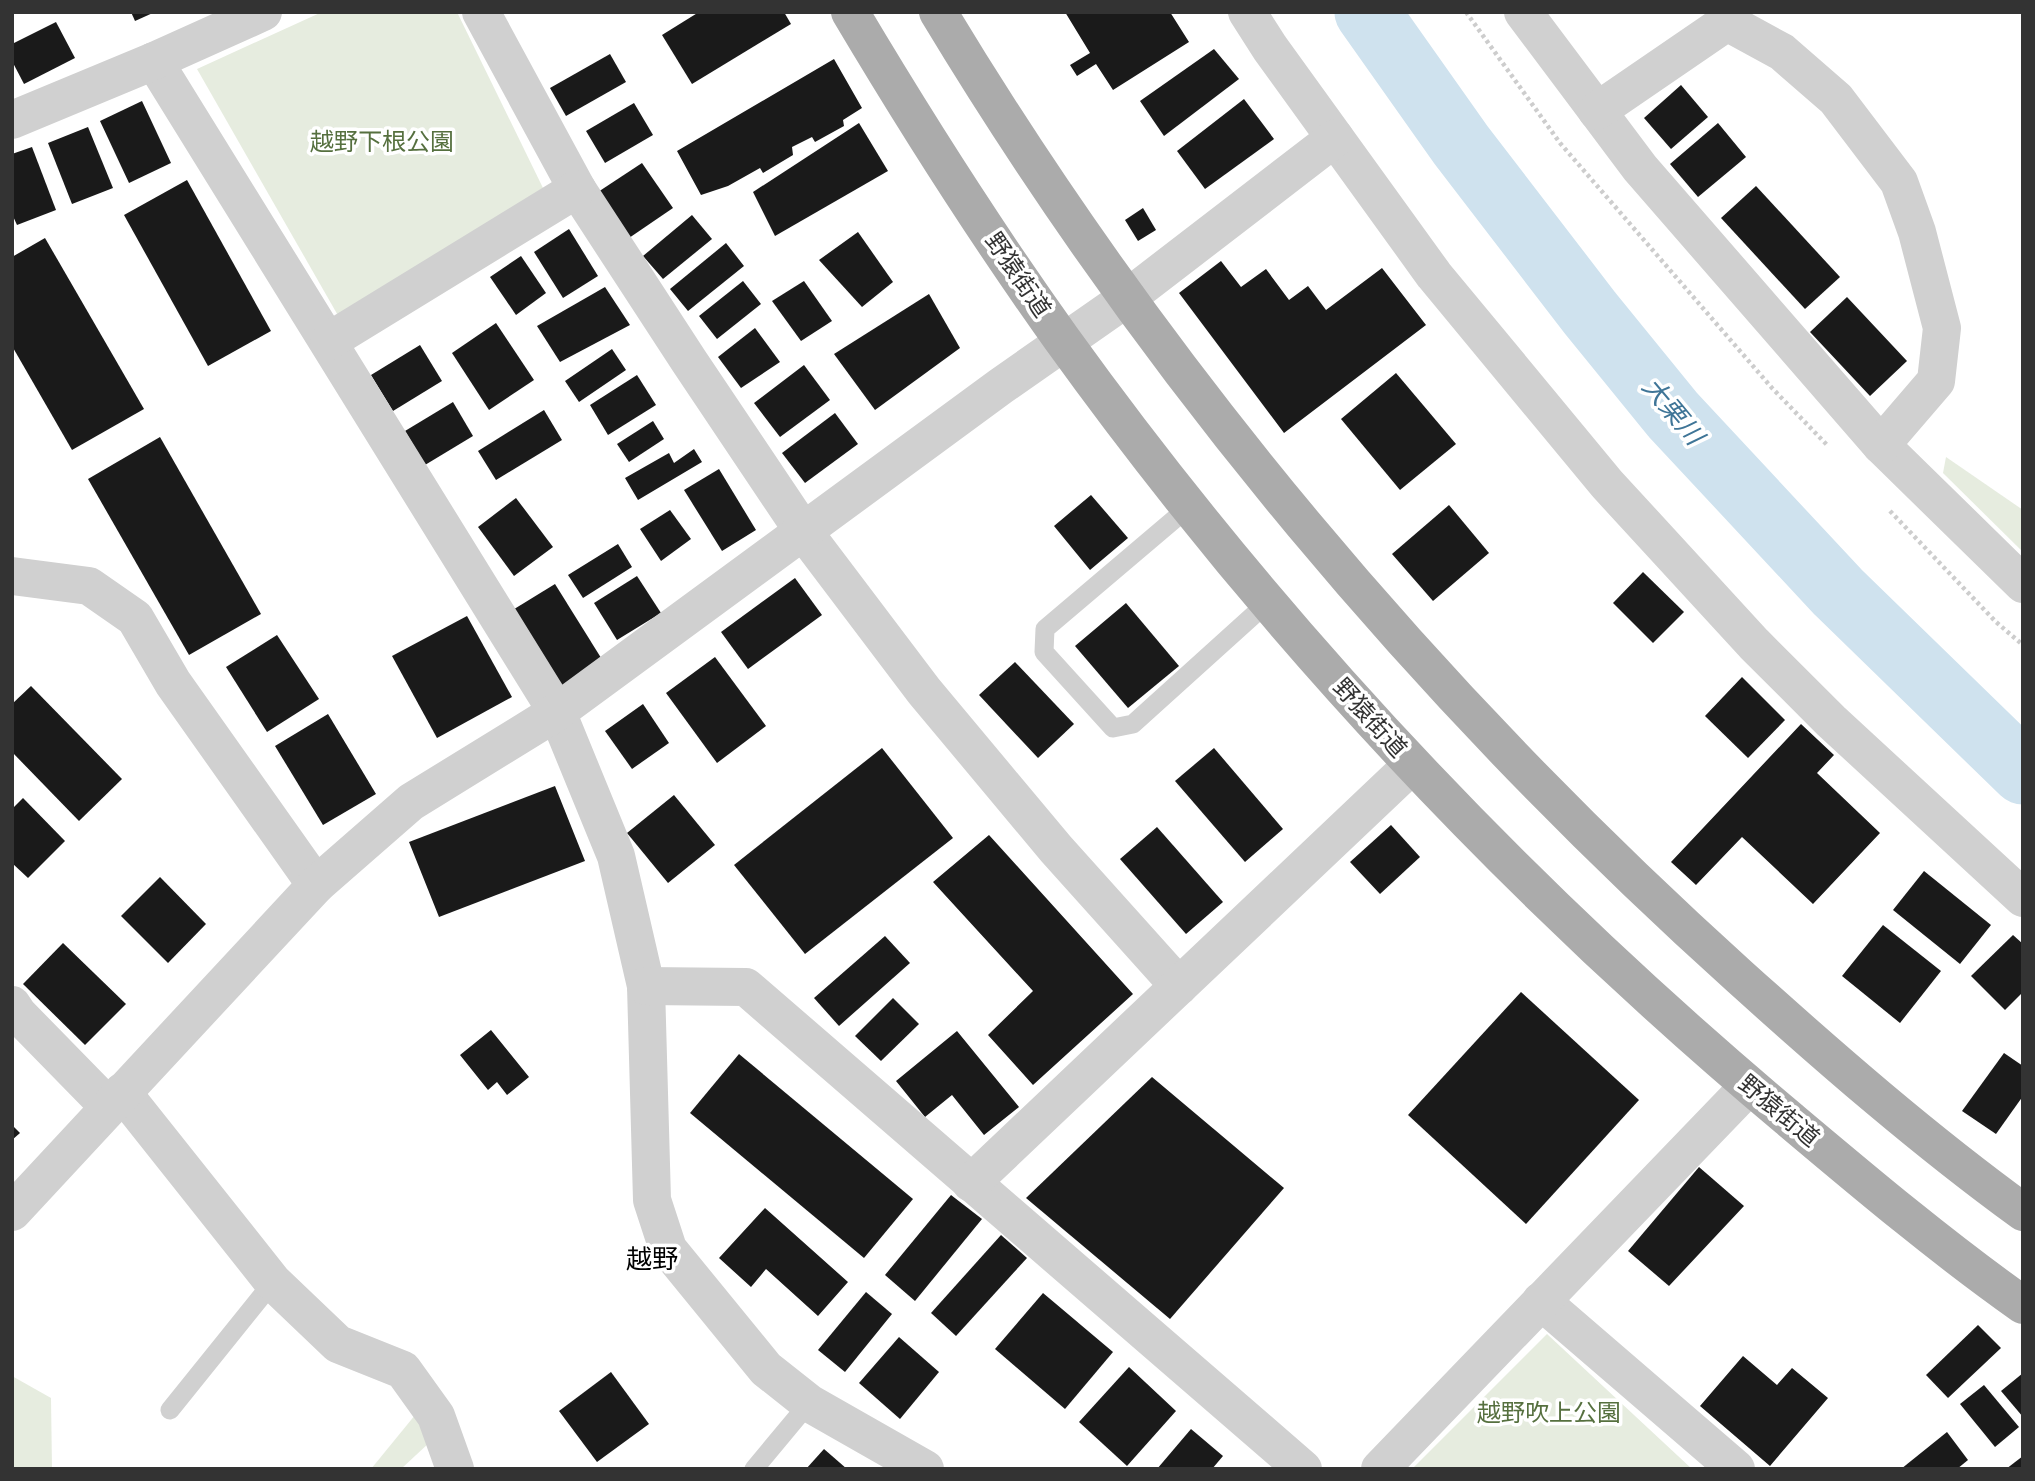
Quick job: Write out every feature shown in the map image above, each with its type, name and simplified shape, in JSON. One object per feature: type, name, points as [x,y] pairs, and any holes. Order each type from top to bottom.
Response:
[{"type":"main road","name":"野猿街道","points":[[850,12],[948,168],[1064,341],[1268,602],[1412,765],[1617,967],[1749,1086],[1859,1178],[1987,1280],[2023,1305]]},
{"type":"main road","points":[[938,12],[1020,142],[1127,298],[1291,510],[1420,658],[1528,774],[1654,898],[1884,1103],[2023,1212]]},
{"type":"street","points":[[12,120],[263,12]]},
{"type":"street","points":[[481,12],[577,189],[803,531],[924,691],[1056,849],[1179,986]]},
{"type":"street","points":[[1247,12],[1434,275],[1607,484],[1773,663],[1941,825],[2023,898]]},
{"type":"street","points":[[1523,12],[1640,168],[1881,445],[2023,584]]},
{"type":"street","points":[[1597,111],[1729,17],[1782,52],[1836,99],[1899,182],[1917,232],[1942,328],[1937,381],[1881,445]]},
{"type":"street","points":[[154,61],[557,712],[616,856],[646,986],[652,1200],[668,1249],[766,1369],[809,1403],[925,1469]]},
{"type":"street","points":[[12,1212],[317,885],[411,802],[557,712],[1064,341],[1127,298],[1335,138]]},
{"type":"street","points":[[329,341],[577,189]]},
{"type":"street","points":[[12,576],[89,586],[135,618],[173,683],[317,885]]},
{"type":"street","points":[[971,1183],[1412,765]]},
{"type":"street","points":[[646,986],[746,987],[1303,1469]]},
{"type":"street","points":[[12,1006],[115,1099],[273,1282],[338,1344],[402,1370],[436,1416],[455,1469]]},
{"type":"street","points":[[1380,1469],[1749,1086]]},
{"type":"street","points":[[1541,1301],[1736,1469]]},
{"type":"lane","points":[[1191,506],[1045,629],[1044,652],[1113,728],[1133,724],[1268,602]]},
{"type":"lane","points":[[170,1410],[273,1282]]},
{"type":"lane","points":[[754,1469],[809,1403]]},
{"type":"green space","name":"越野下根公園","points":[[322,12],[457,12],[543,188],[340,319],[197,69]]},
{"type":"green space","points":[[1946,457],[2023,510],[2023,552],[1943,473]]},
{"type":"green space","name":"越野吹上公園","points":[[1547,1334],[1692,1469],[1412,1469]]},
{"type":"green space","points":[[12,1376],[51,1398],[52,1469],[12,1469]]},
{"type":"green space","points":[[420,1409],[430,1442],[401,1469],[371,1469]]},
{"type":"building","points":[[131,12],[155,12],[135,21]]},
{"type":"building","points":[[699,12],[784,12],[791,24],[692,84],[662,35]]},
{"type":"building","points":[[1065,12],[1170,12],[1189,42],[1113,90],[1096,64],[1077,76],[1070,65],[1090,53]]},
{"type":"building","points":[[56,22],[75,58],[24,84],[12,61],[12,44]]},
{"type":"building","points":[[1214,49],[1239,79],[1164,136],[1140,101]]},
{"type":"building","points":[[610,54],[626,82],[566,116],[550,88]]},
{"type":"building","points":[[834,59],[862,108],[843,120],[844,126],[815,142],[812,137],[792,147],[793,155],[763,173],[760,168],[728,186],[701,195],[677,151]]},
{"type":"building","points":[[1681,85],[1708,117],[1671,149],[1644,118]]},
{"type":"building","points":[[1244,99],[1274,139],[1205,189],[1177,151]]},
{"type":"building","points":[[142,101],[171,163],[129,183],[100,121]]},
{"type":"building","points":[[634,103],[653,135],[605,163],[586,131]]},
{"type":"building","points":[[859,123],[888,171],[775,236],[753,192]]},
{"type":"building","points":[[1718,123],[1746,157],[1698,197],[1670,164]]},
{"type":"building","points":[[88,127],[113,188],[72,204],[48,143]]},
{"type":"building","points":[[32,147],[56,210],[17,225],[12,214],[12,154]]},
{"type":"building","points":[[642,163],[673,208],[629,238],[598,192]]},
{"type":"building","points":[[187,180],[271,331],[208,366],[124,215]]},
{"type":"building","points":[[1756,186],[1840,277],[1805,309],[1721,218]]},
{"type":"building","points":[[1143,208],[1156,230],[1138,241],[1125,220]]},
{"type":"building","points":[[692,215],[712,239],[663,279],[643,256]]},
{"type":"building","points":[[569,229],[598,276],[563,298],[534,252]]},
{"type":"building","points":[[858,232],[893,282],[862,307],[819,260]]},
{"type":"building","points":[[45,238],[144,409],[72,450],[12,346],[12,257]]},
{"type":"building","points":[[726,243],[744,266],[688,311],[670,289]]},
{"type":"building","points":[[521,256],[546,293],[516,315],[490,277]]},
{"type":"building","points":[[1221,261],[1241,287],[1266,269],[1289,300],[1308,286],[1326,310],[1382,268],[1426,325],[1284,433],[1179,293]]},
{"type":"building","points":[[743,281],[761,304],[717,339],[699,316]]},
{"type":"building","points":[[804,281],[832,321],[801,341],[772,301]]},
{"type":"building","points":[[605,287],[630,325],[560,362],[537,326]]},
{"type":"building","points":[[929,294],[960,348],[875,410],[834,354]]},
{"type":"building","points":[[1847,297],[1907,361],[1870,396],[1810,332]]},
{"type":"building","points":[[496,323],[534,380],[489,410],[452,353]]},
{"type":"building","points":[[755,328],[780,362],[741,388],[718,357]]},
{"type":"building","points":[[420,345],[442,381],[393,411],[371,375]]},
{"type":"building","points":[[612,349],[626,370],[579,402],[565,381]]},
{"type":"building","points":[[804,365],[830,400],[780,437],[754,403]]},
{"type":"building","points":[[1396,373],[1456,444],[1400,490],[1341,419]]},
{"type":"building","points":[[637,375],[656,405],[608,435],[590,405]]},
{"type":"building","points":[[453,402],[473,436],[425,465],[405,431]]},
{"type":"building","points":[[544,410],[562,440],[496,480],[478,451]]},
{"type":"building","points":[[835,413],[858,444],[805,483],[782,453]]},
{"type":"building","points":[[653,421],[664,439],[629,462],[617,444]]},
{"type":"building","points":[[160,437],[261,614],[189,655],[88,479]]},
{"type":"building","points":[[694,449],[702,462],[638,500],[625,478],[669,453],[674,463]]},
{"type":"building","points":[[719,469],[756,530],[722,551],[684,490]]},
{"type":"building","points":[[1091,495],[1128,538],[1090,570],[1054,526]]},
{"type":"building","points":[[516,498],[553,547],[514,576],[478,527]]},
{"type":"building","points":[[1449,505],[1489,553],[1433,601],[1392,554]]},
{"type":"building","points":[[670,510],[691,539],[661,561],[640,529]]},
{"type":"building","points":[[618,544],[632,567],[583,598],[568,575]]},
{"type":"building","points":[[1643,572],[1684,612],[1653,643],[1613,603]]},
{"type":"building","points":[[637,576],[661,613],[617,640],[594,603]]},
{"type":"building","points":[[795,578],[822,615],[748,669],[721,632]]},
{"type":"building","points":[[555,584],[603,661],[559,688],[511,611]]},
{"type":"building","points":[[1126,603],[1179,666],[1128,708],[1075,646]]},
{"type":"building","points":[[467,616],[512,697],[437,738],[392,656]]},
{"type":"building","points":[[277,635],[319,699],[267,732],[226,667]]},
{"type":"building","points":[[715,657],[766,726],[717,763],[666,693]]},
{"type":"building","points":[[1015,662],[1074,724],[1038,758],[979,695]]},
{"type":"building","points":[[1742,677],[1785,720],[1748,758],[1705,716]]},
{"type":"building","points":[[31,686],[122,779],[79,821],[12,752],[12,704]]},
{"type":"building","points":[[643,704],[669,743],[632,769],[605,731]]},
{"type":"building","points":[[328,714],[376,794],[323,825],[275,746]]},
{"type":"building","points":[[1801,724],[1834,755],[1817,773],[1880,833],[1813,904],[1742,837],[1696,885],[1671,862]]},
{"type":"building","points":[[882,748],[953,838],[805,954],[734,865]]},
{"type":"building","points":[[1214,748],[1283,829],[1245,862],[1175,781]]},
{"type":"building","points":[[555,786],[585,861],[439,917],[409,842]]},
{"type":"building","points":[[674,795],[715,845],[668,883],[627,833]]},
{"type":"building","points":[[23,798],[65,841],[28,878],[12,863],[12,809]]},
{"type":"building","points":[[1391,825],[1420,857],[1380,894],[1350,862]]},
{"type":"building","points":[[1157,827],[1223,902],[1186,934],[1120,859]]},
{"type":"building","points":[[989,835],[1133,994],[1033,1085],[988,1035],[1033,991],[933,882]]},
{"type":"building","points":[[1924,871],[1991,925],[1960,964],[1893,910]]},
{"type":"building","points":[[160,877],[206,924],[168,963],[121,916]]},
{"type":"building","points":[[1883,925],[1941,971],[1900,1023],[1842,976]]},
{"type":"building","points":[[2013,935],[2023,944],[2023,992],[2005,1010],[1971,976]]},
{"type":"building","points":[[885,936],[910,963],[839,1026],[814,998]]},
{"type":"building","points":[[63,943],[126,1004],[85,1045],[23,984]]},
{"type":"building","points":[[1521,992],[1639,1100],[1526,1224],[1408,1115]]},
{"type":"building","points":[[893,998],[919,1024],[881,1061],[855,1036]]},
{"type":"building","points":[[491,1030],[529,1077],[507,1095],[497,1082],[488,1090],[460,1055]]},
{"type":"building","points":[[957,1031],[1019,1107],[984,1135],[952,1095],[925,1117],[896,1081]]},
{"type":"building","points":[[2004,1053],[2023,1066],[2023,1096],[1996,1134],[1962,1111]]},
{"type":"building","points":[[739,1054],[913,1199],[864,1258],[690,1113]]},
{"type":"building","points":[[1152,1077],[1284,1188],[1170,1319],[1026,1198]]},
{"type":"building","points":[[12,1125],[20,1133],[12,1140]]},
{"type":"building","points":[[1699,1167],[1744,1206],[1669,1286],[1628,1251]]},
{"type":"building","points":[[951,1195],[982,1219],[915,1301],[885,1275]]},
{"type":"building","points":[[765,1208],[848,1282],[818,1316],[766,1269],[751,1287],[719,1258]]},
{"type":"building","points":[[1001,1235],[1027,1258],[956,1336],[931,1313]]},
{"type":"building","points":[[866,1292],[892,1314],[845,1372],[818,1350]]},
{"type":"building","points":[[1043,1293],[1113,1352],[1065,1409],[995,1349]]},
{"type":"building","points":[[1978,1325],[2001,1348],[1948,1398],[1926,1375]]},
{"type":"building","points":[[899,1337],[939,1372],[900,1419],[859,1383]]},
{"type":"building","points":[[1743,1356],[1777,1385],[1792,1368],[1828,1398],[1770,1466],[1700,1406]]},
{"type":"building","points":[[1129,1367],[1176,1411],[1127,1466],[1079,1422]]},
{"type":"building","points":[[611,1372],[649,1424],[597,1462],[559,1411]]},
{"type":"building","points":[[2023,1373],[2023,1417],[2001,1391]]},
{"type":"building","points":[[1984,1385],[2019,1427],[1995,1447],[1960,1404]]},
{"type":"building","points":[[1191,1429],[1223,1456],[1212,1469],[1157,1469]]},
{"type":"building","points":[[1947,1432],[1968,1460],[1957,1469],[1901,1469]]},
{"type":"building","points":[[824,1449],[847,1469],[806,1469]]},
{"type":"building","points":[[2023,1456],[2023,1469],[2006,1469]]},
{"type":"waterway","name":"大栗川","points":[[1367,12],[1461,145],[1590,313],[1673,415],[1838,592],[2023,772]]},
{"type":"district","name":"越野","points":[[652,1259]]}]
